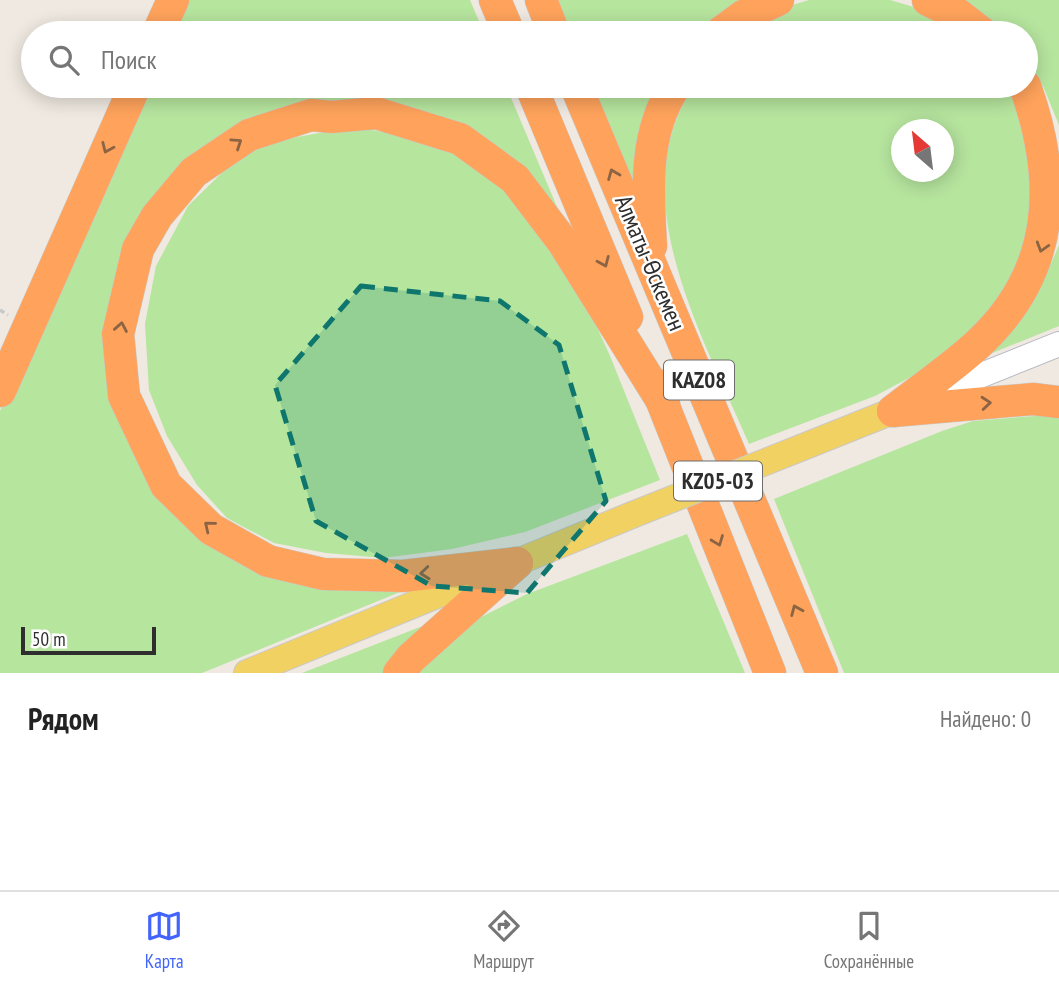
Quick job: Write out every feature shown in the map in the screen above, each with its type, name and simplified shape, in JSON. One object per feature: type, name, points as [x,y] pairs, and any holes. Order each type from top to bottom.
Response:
[{"type":"highway","points":[[163,21],[173,0]]},
{"type":"highway","points":[[495,0],[504,21]]},
{"type":"highway","points":[[541,0],[549,21]]},
{"type":"highway","points":[[736,21],[778,0]]},
{"type":"highway","points":[[928,0],[967,21]]},
{"type":"highway","points":[[0,391],[130,98]]},
{"type":"highway","name":"Алматы-Өскемен","points":[[536,98],[664,404],[766,668]]},
{"type":"highway","name":"Алматы-Өскемен","points":[[581,98],[822,673]]},
{"type":"highway","points":[[652,268],[647,171],[663,104],[667,98]]},
{"type":"highway","points":[[894,411],[978,344],[1014,303],[1043,249],[1052,192],[1045,136],[1030,98]]},
{"type":"highway","points":[[517,563],[403,576],[323,574],[268,561],[211,530],[166,485],[124,396],[118,334],[138,249],[157,216],[194,172],[249,135],[311,115],[332,117],[376,113],[460,139],[515,179],[563,242],[664,404]]},
{"type":"highway","points":[[894,411],[1033,398],[1059,402]]},
{"type":"highway","points":[[399,673],[411,658],[517,563]]},
{"type":"main road","points":[[894,411],[1059,344]]},
{"type":"main road","name":"KZ05-03","points":[[517,563],[894,411]]},
{"type":"main road","points":[[247,673],[517,563]]},
{"type":"highlighted area","points":[[361,286],[500,301],[559,345],[606,501],[527,593],[432,586],[316,521],[275,385]]},
{"type":"green space","points":[[172,0],[470,0],[479,21],[163,21]]},
{"type":"green space","points":[[554,0],[756,0],[716,21],[563,21]]},
{"type":"green space","points":[[809,0],[890,0],[931,12],[946,21],[761,21],[786,7]]},
{"type":"green space","points":[[951,0],[1059,0],[1059,125],[1038,80],[1038,21],[986,21]]},
{"type":"green space","points":[[131,98],[511,98],[560,214],[508,156],[300,107],[156,193],[114,368],[189,525],[405,590],[202,673],[0,673],[0,411]]},
{"type":"green space","points":[[594,98],[659,98],[637,202]]},
{"type":"green space","points":[[688,98],[1015,98],[1042,209],[996,310],[924,370],[875,396],[749,444],[692,313],[677,266],[667,220],[665,173],[673,129]]},
{"type":"green space","points":[[367,129],[419,139],[475,160],[509,192],[553,243],[586,303],[610,356],[660,480],[525,532],[452,549],[383,558],[326,553],[274,543],[227,518],[197,485],[167,436],[149,390],[145,324],[156,266],[188,206],[233,162],[270,142],[319,133]]},
{"type":"green space","points":[[1059,245],[1059,326],[985,356],[1029,305]]},
{"type":"green space","points":[[1059,414],[1059,673],[844,673],[774,499],[973,421]]},
{"type":"green space","points":[[687,534],[745,673],[408,673],[467,624],[527,594]]},
{"type":"green space","points":[[433,622],[383,673],[302,673]]}]
